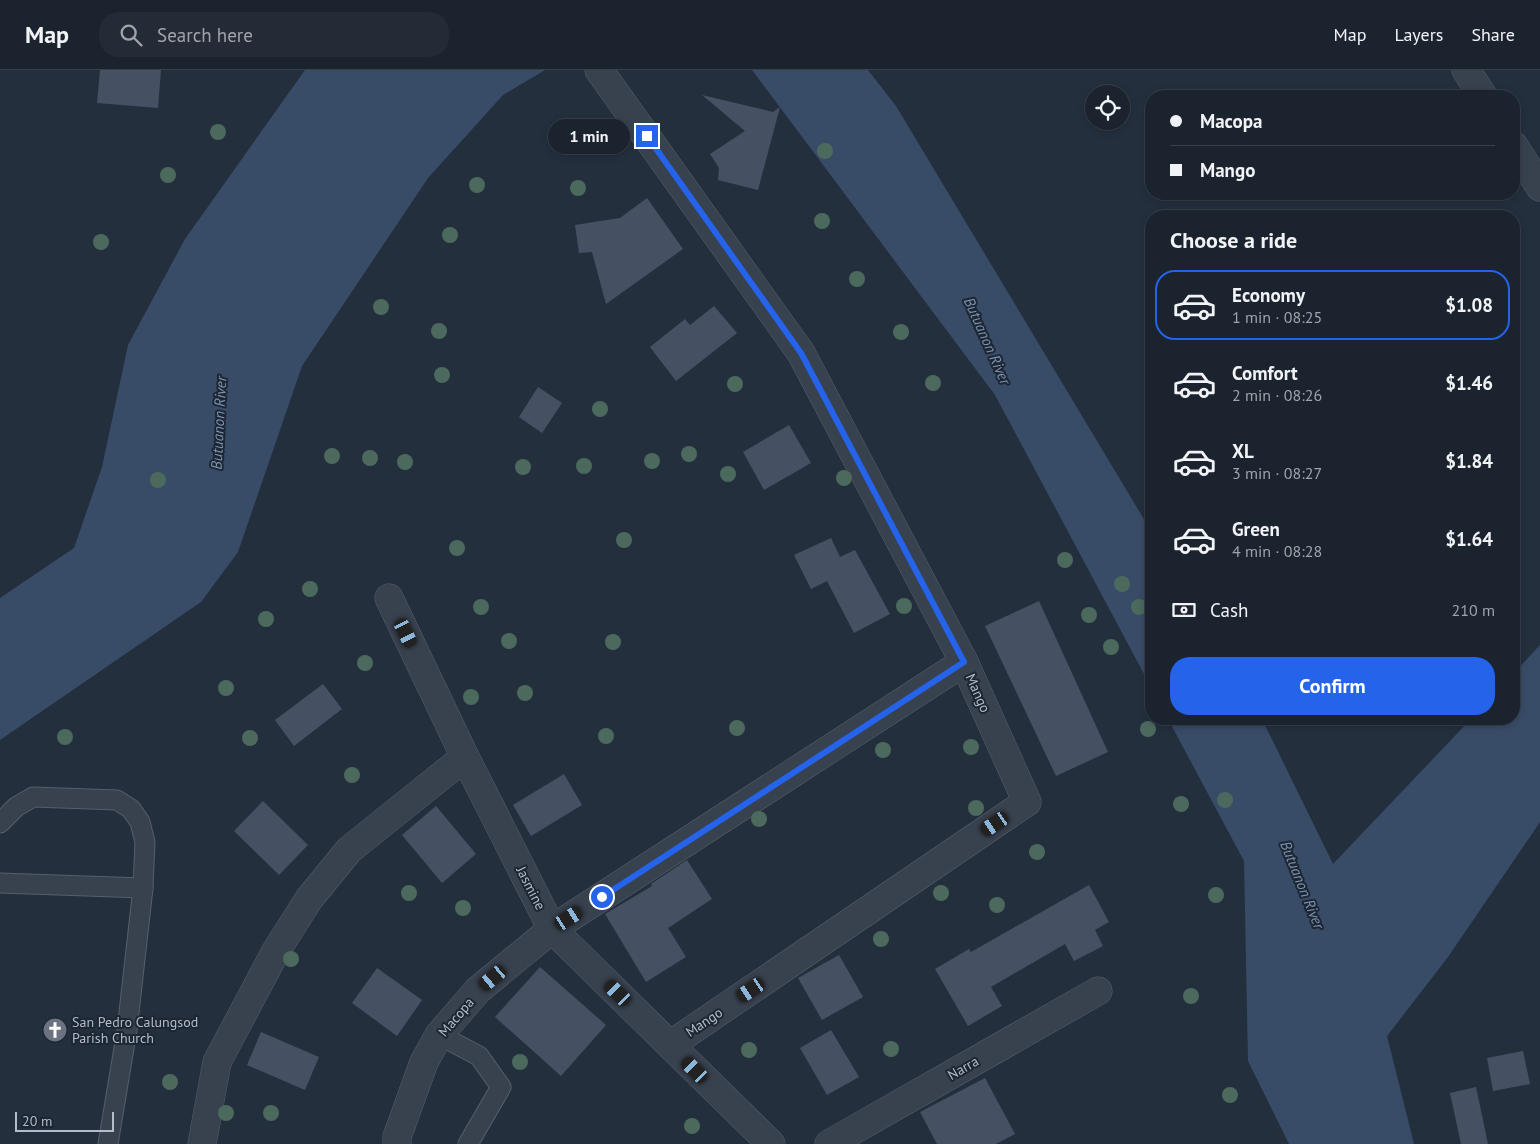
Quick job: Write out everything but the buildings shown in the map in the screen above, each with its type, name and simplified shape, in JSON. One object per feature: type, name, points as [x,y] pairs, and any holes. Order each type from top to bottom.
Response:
[{"type":"street","name":"Mango","points":[[600,70],[801,353],[964,662],[1027,802],[670,1045]]},
{"type":"street","points":[[1466,70],[1479,90]]},
{"type":"street","points":[[1520,155],[1540,187]]},
{"type":"street","name":"Jasmine","points":[[389,598],[465,757],[552,929],[771,1144]]},
{"type":"street","name":"Macopa","points":[[397,1144],[397,1137],[424,1062],[439,1035],[478,990],[552,929],[964,662]]},
{"type":"street","points":[[202,1144],[217,1062],[276,951],[309,899],[349,850],[465,757]]},
{"type":"street","name":"Narra","points":[[828,1144],[1098,991]]},
{"type":"lane","points":[[0,823],[16,807],[33,797],[117,800],[131,809],[140,822],[145,842],[143,888],[127,1030],[108,1144]]},
{"type":"lane","points":[[0,883],[143,888]]},
{"type":"lane","points":[[439,1035],[479,1056],[501,1088],[468,1144]]},
{"type":"water","name":"Butuanon River","points":[[305,70],[545,70],[503,95],[428,178],[302,366],[238,552],[201,602],[0,740],[0,598],[74,548],[102,467],[128,345],[185,239]]},
{"type":"water","name":"Butuanon River","points":[[752,70],[868,70],[896,106],[1145,521],[1145,676],[995,395]]},
{"type":"water","name":"Butuanon River","points":[[1540,645],[1540,822],[1448,957],[1387,1036],[1414,1144],[1289,1144],[1248,1061],[1244,861],[1171,725],[1265,725],[1333,864],[1465,725],[1520,725],[1520,667]]},
{"type":"place","name":"San Pedro Calungsod Parish Church","points":[[55,1030]]},
{"type":"route","points":[[602,897],[964,662],[801,353],[647,136]]}]
